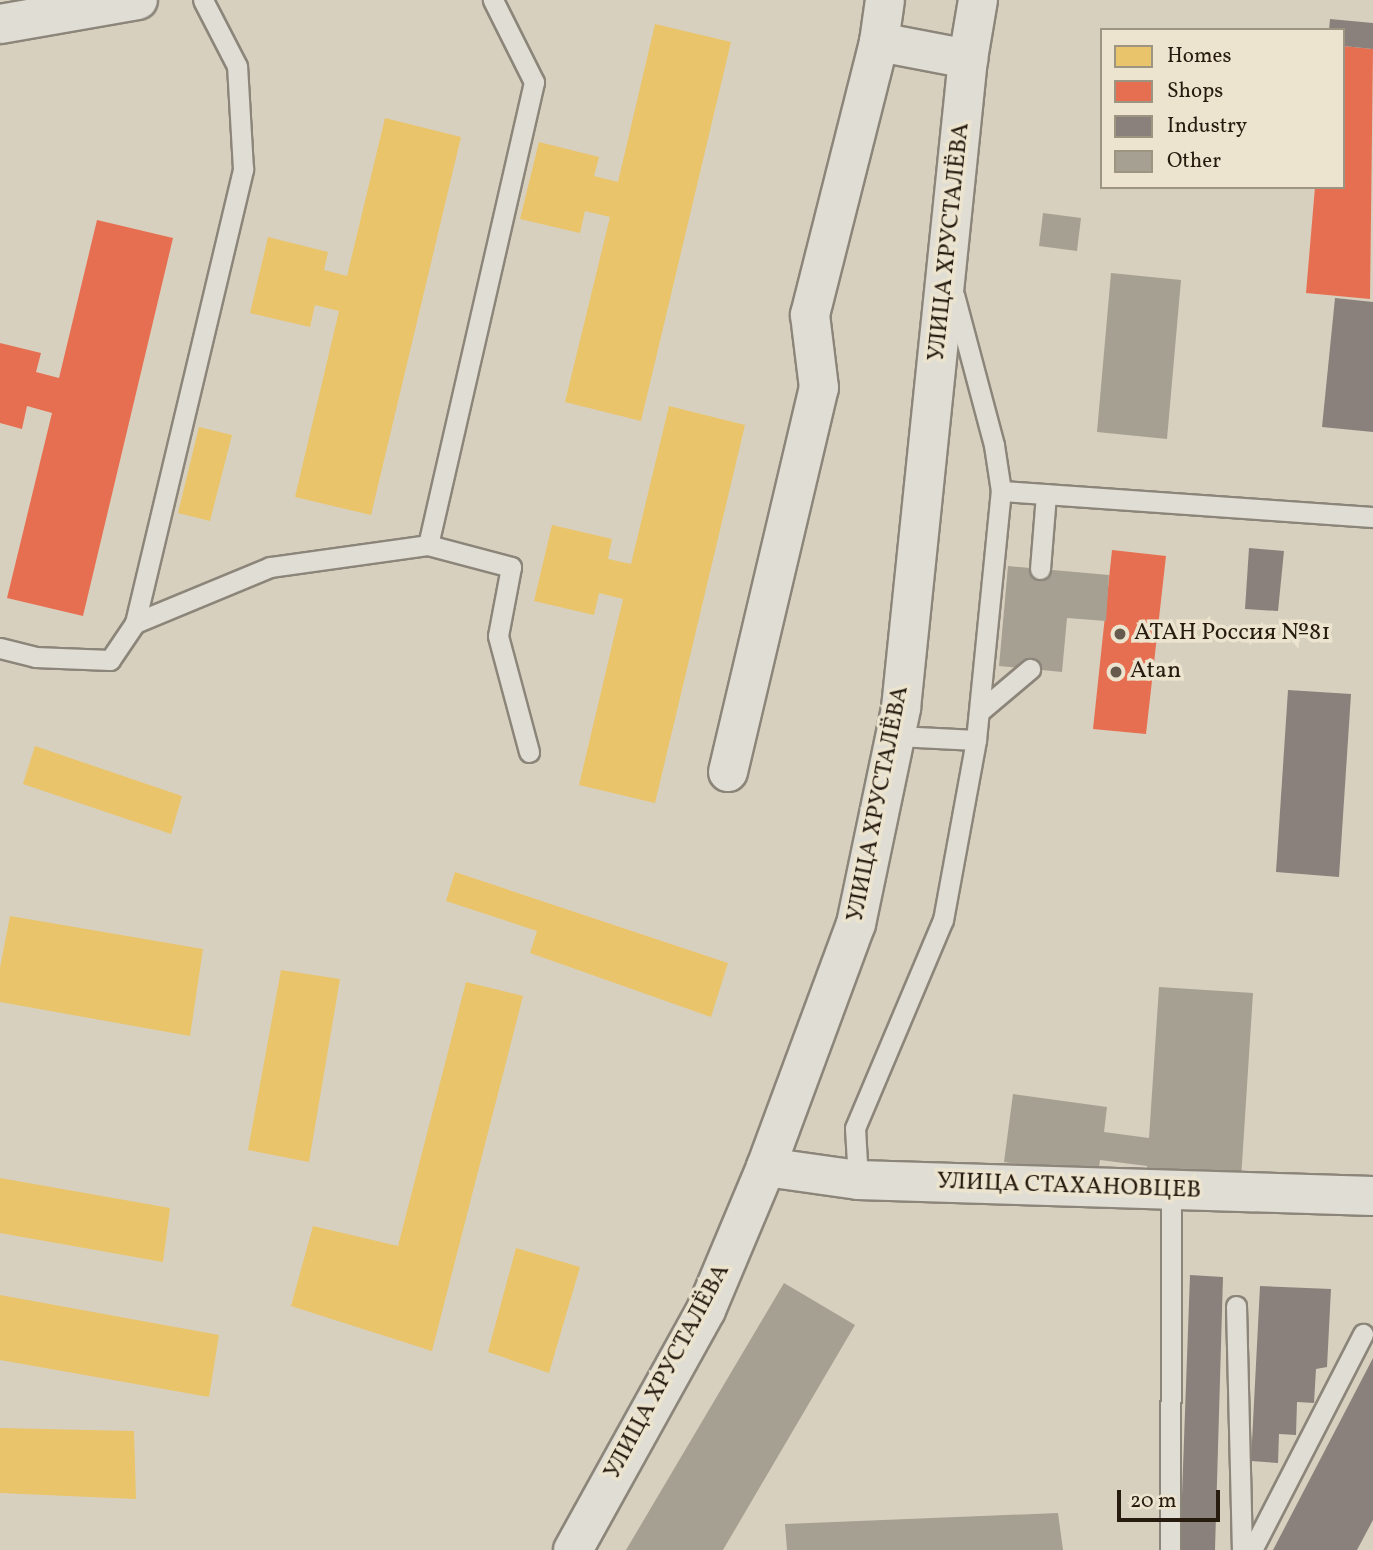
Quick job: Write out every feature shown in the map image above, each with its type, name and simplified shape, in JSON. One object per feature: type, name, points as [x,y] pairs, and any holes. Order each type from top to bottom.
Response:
[{"type":"main road","points":[[0,24],[138,0]]},
{"type":"main road","points":[[728,772],[819,388],[810,315],[879,42],[885,0]]},
{"type":"main road","name":"УЛИЦА ХРУСТАЛЁВА","points":[[573,1550],[706,1310],[766,1167],[856,924],[897,736],[948,274],[968,59],[978,0]]},
{"type":"main road","points":[[879,42],[968,59]]},
{"type":"main road","name":"УЛИЦА СТАХАНОВЦЕВ","points":[[766,1167],[858,1180],[1373,1196]]},
{"type":"lane","points":[[0,649],[35,657],[110,660],[135,623],[243,169],[237,66],[203,0]]},
{"type":"lane","points":[[428,545],[534,82],[493,0]]},
{"type":"lane","points":[[858,1180],[855,1128],[943,920],[979,712],[1000,491],[994,444],[948,274]]},
{"type":"lane","points":[[1000,491],[1373,517]]},
{"type":"lane","points":[[1040,569],[1046,494]]},
{"type":"lane","points":[[135,623],[270,567],[428,545],[511,566],[498,636],[529,752]]},
{"type":"lane","points":[[979,712],[1030,669]]},
{"type":"lane","points":[[897,736],[976,740]]},
{"type":"lane","points":[[1170,1550],[1171,1190]]},
{"type":"lane","points":[[1236,1306],[1242,1550]]},
{"type":"lane","points":[[1252,1550],[1363,1334]]},
{"type":"building: Homes","points":[[655,24],[731,42],[641,421],[565,402],[610,217],[585,211],[580,233],[520,219],[539,142],[599,157],[594,176],[618,182]]},
{"type":"building: Homes","points":[[385,118],[461,137],[371,515],[295,497],[339,311],[315,305],[310,327],[250,313],[268,237],[328,252],[324,270],[347,276]]},
{"type":"building: Homes","points":[[669,406],[745,425],[655,803],[579,785],[623,599],[599,593],[594,615],[534,601],[552,525],[612,539],[608,559],[631,564]]},
{"type":"building: Homes","points":[[199,427],[232,435],[210,521],[178,513]]},
{"type":"building: Homes","points":[[35,746],[182,796],[171,834],[23,784]]},
{"type":"building: Homes","points":[[455,872],[728,963],[711,1017],[530,953],[537,931],[446,901]]},
{"type":"building: Homes","points":[[10,916],[203,949],[190,1036],[0,1002],[0,968]]},
{"type":"building: Homes","points":[[281,970],[340,979],[309,1162],[248,1150]]},
{"type":"building: Homes","points":[[466,982],[523,996],[432,1351],[291,1306],[313,1226],[398,1246]]},
{"type":"building: Homes","points":[[0,1178],[170,1208],[163,1262],[0,1233]]},
{"type":"building: Homes","points":[[516,1248],[580,1267],[549,1373],[488,1352]]},
{"type":"building: Homes","points":[[0,1295],[219,1335],[209,1397],[0,1360]]},
{"type":"building: Homes","points":[[0,1428],[134,1431],[136,1499],[0,1493]]},
{"type":"building: Shops","points":[[1345,46],[1373,49],[1370,299],[1306,293],[1315,189],[1345,189]]},
{"type":"building: Shops","points":[[97,220],[173,238],[83,616],[7,598],[52,413],[27,406],[22,429],[0,423],[0,343],[41,353],[36,372],[59,378]]},
{"type":"building: Shops","points":[[1112,550],[1166,556],[1146,734],[1093,729]]},
{"type":"building: Industry","points":[[1330,19],[1373,23],[1373,49],[1345,46],[1345,28],[1329,28]]},
{"type":"building: Industry","points":[[1335,298],[1373,302],[1373,432],[1322,427]]},
{"type":"building: Industry","points":[[1249,548],[1284,551],[1278,611],[1245,609]]},
{"type":"building: Industry","points":[[1288,690],[1351,694],[1339,877],[1276,872]]},
{"type":"building: Industry","points":[[1190,1275],[1223,1277],[1215,1550],[1180,1550]]},
{"type":"building: Industry","points":[[1260,1286],[1331,1289],[1327,1367],[1316,1369],[1314,1403],[1297,1402],[1296,1435],[1279,1434],[1278,1463],[1251,1461]]},
{"type":"building: Industry","points":[[1373,1358],[1373,1520],[1357,1550],[1273,1550]]},
{"type":"building: Other","points":[[1043,213],[1081,218],[1077,251],[1039,246]]},
{"type":"building: Other","points":[[1111,273],[1181,280],[1167,439],[1097,432]]},
{"type":"building: Other","points":[[1008,566],[1109,575],[1106,621],[1067,618],[1062,672],[999,666]]},
{"type":"building: Other","points":[[1159,987],[1253,993],[1241,1179],[1147,1172],[1147,1166],[1100,1160],[1098,1175],[1004,1162],[1013,1094],[1107,1107],[1104,1132],[1149,1138]]},
{"type":"building: Other","points":[[784,1283],[855,1325],[723,1550],[626,1550]]},
{"type":"building: Other","points":[[1058,1513],[1063,1550],[787,1550],[785,1524]]},
{"type":"place","name":"АТАН Россия №81","points":[[1120,634]]},
{"type":"place","name":"Atan","points":[[1116,672]]}]
